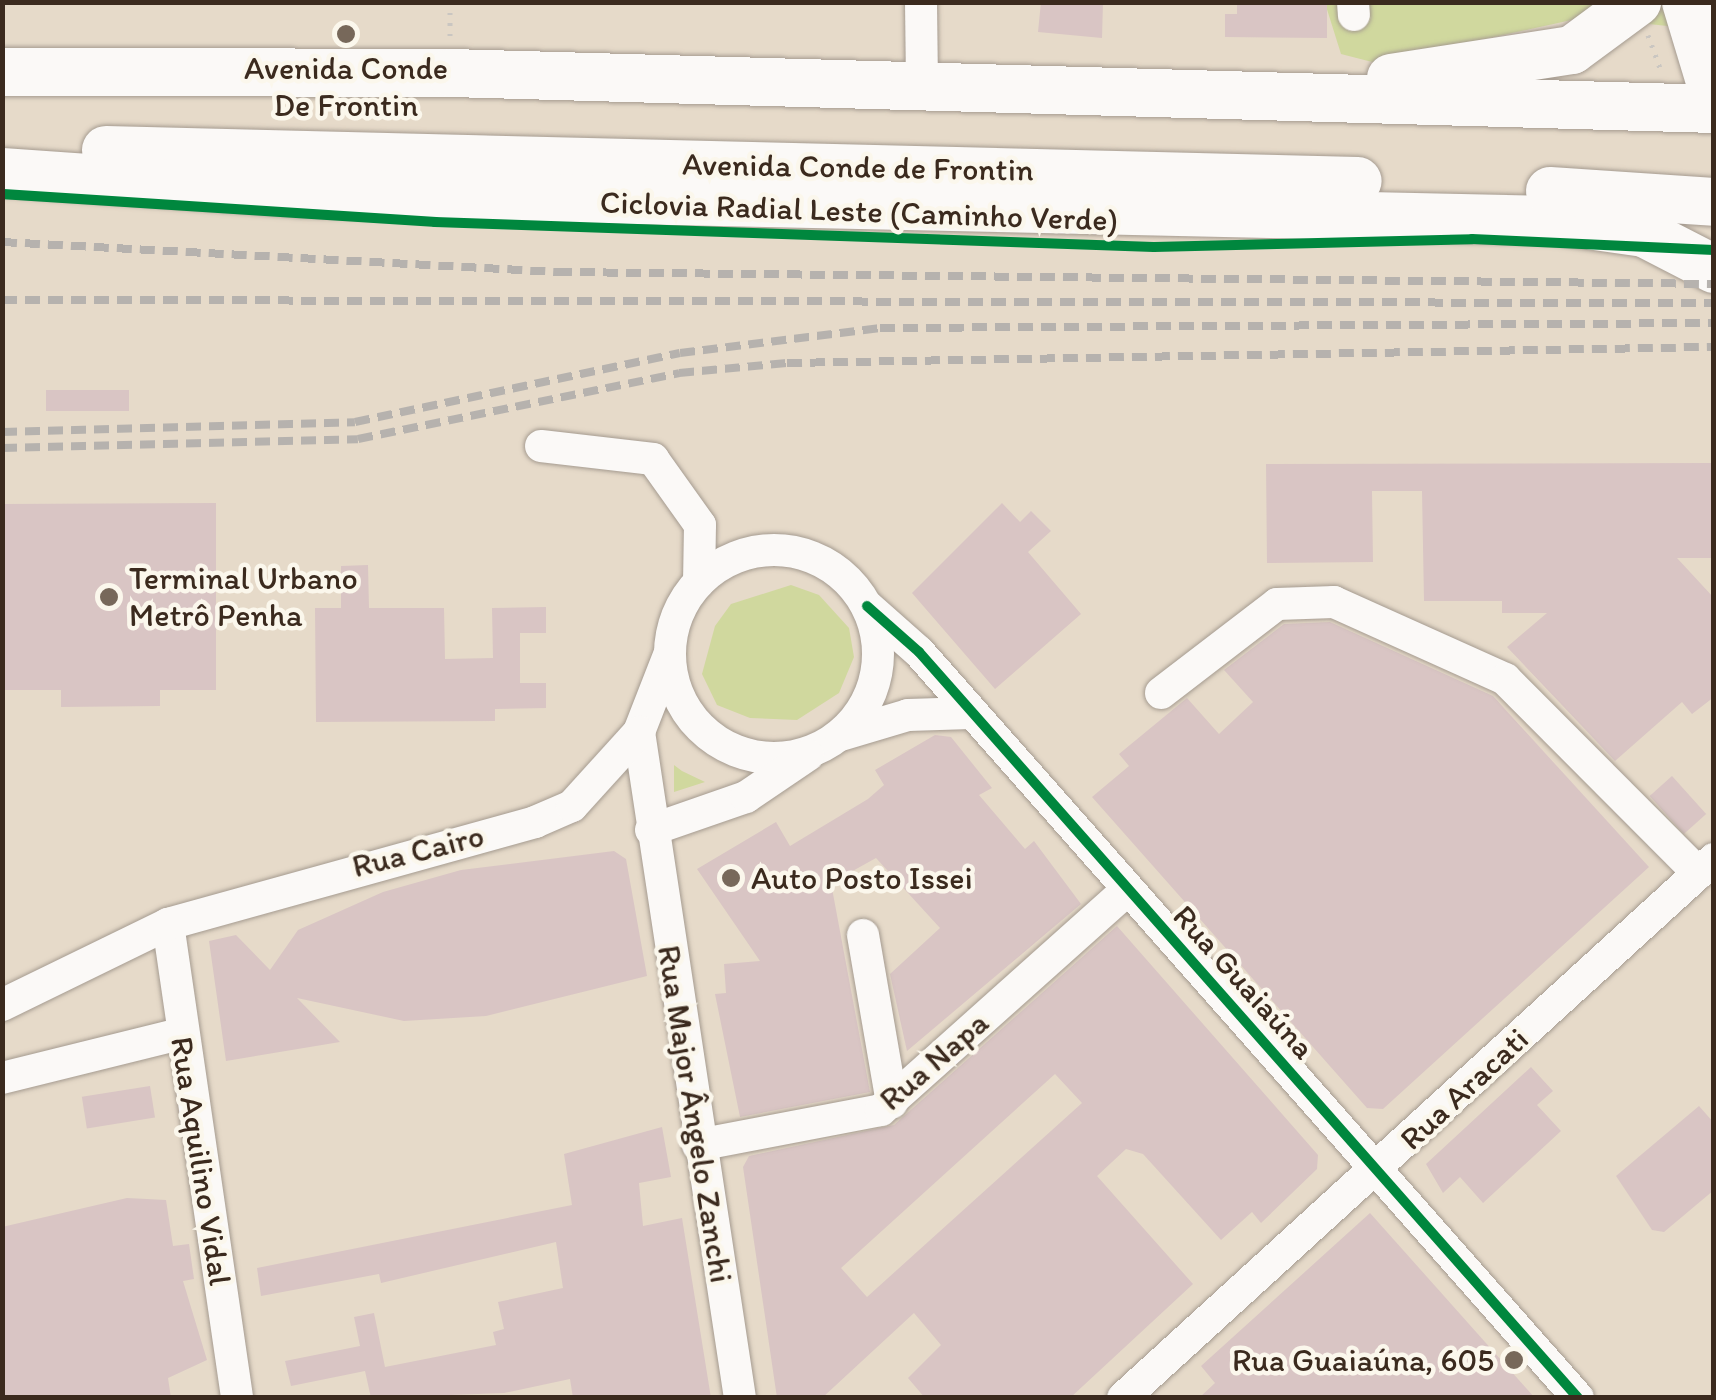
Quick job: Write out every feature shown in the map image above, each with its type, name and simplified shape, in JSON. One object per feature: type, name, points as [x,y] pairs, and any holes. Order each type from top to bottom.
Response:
[{"type":"highway","points":[[1288,98],[1572,50],[1638,2]]},
{"type":"highway","points":[[1686,2],[1714,95]]},
{"type":"highway","points":[[1702,2],[1714,8]]},
{"type":"highway","points":[[2,72],[922,84],[1714,109]]},
{"type":"highway","name":"Avenida Conde de Frontin","points":[[2,150],[1152,170],[1714,202]]},
{"type":"highway","points":[[2,172],[301,193],[1553,220],[1644,233],[1714,269]]},
{"type":"street","points":[[921,2],[922,84]]},
{"type":"street","points":[[541,446],[653,459],[700,525],[699,582]]},
{"type":"street","points":[[651,830],[746,797],[828,743],[876,675],[867,606],[829,566],[803,554],[744,554],[699,582],[682,603],[669,655],[674,684],[705,732],[757,758],[828,743],[908,715],[972,712]]},
{"type":"street","points":[[1161,693],[1278,604],[1334,602],[1505,679],[1706,866]]},
{"type":"street","name":"Rua Guaiaúna","points":[[867,606],[972,712],[1578,1398]]},
{"type":"street","name":"Rua Major Ângelo Zanchi","points":[[669,655],[639,732],[698,1145],[740,1398]]},
{"type":"street","name":"Rua Cairo","points":[[2,1005],[168,924],[535,822],[572,806],[639,732]]},
{"type":"street","name":"Rua Aracati","points":[[1123,1398],[1706,866]]},
{"type":"street","name":"Rua Napa","points":[[698,1145],[863,1118],[892,1103],[1128,889]]},
{"type":"street","name":"Rua Aquilino Vidal","points":[[168,924],[180,1034],[237,1398]]},
{"type":"street","points":[[863,935],[892,1103]]},
{"type":"street","points":[[2,1078],[180,1034]]},
{"type":"green space","points":[[1325,3],[1713,3],[1713,31],[1585,17],[1376,63],[1341,54]]},
{"type":"green space","points":[[791,585],[819,595],[849,628],[854,657],[839,693],[797,720],[750,718],[717,705],[702,674],[715,626],[731,604]]},
{"type":"green space","points":[[674,765],[682,771],[705,782],[674,792]]},
{"type":"building","points":[[1041,2],[1103,2],[1102,38],[1038,32]]},
{"type":"building","points":[[1237,2],[1327,2],[1327,38],[1225,37],[1225,14],[1237,14]]},
{"type":"building","points":[[46,390],[129,390],[129,411],[46,411]]},
{"type":"building","points":[[1714,463],[1714,558],[1677,558],[1714,598],[1714,697],[1692,714],[1682,702],[1615,761],[1507,647],[1547,613],[1502,613],[1502,601],[1424,601],[1422,491],[1372,491],[1373,562],[1267,563],[1266,464]]},
{"type":"building","name":"Terminal Urbano Metrô Penha","points":[[216,503],[216,690],[160,690],[160,706],[61,707],[61,690],[2,690],[2,504]]},
{"type":"building","points":[[1002,503],[1020,522],[1031,511],[1051,531],[1028,552],[1081,614],[995,689],[912,593]]},
{"type":"building","points":[[368,565],[369,608],[444,608],[445,659],[493,658],[492,608],[546,607],[546,633],[520,633],[520,683],[546,683],[546,708],[495,709],[495,721],[316,722],[315,608],[341,608],[341,566]]},
{"type":"building","points":[[1330,622],[1493,696],[1649,867],[1383,1109],[1367,1108],[1092,797],[1129,766],[1119,754],[1187,698],[1219,734],[1253,702],[1224,670],[1284,624]]},
{"type":"building","points":[[935,735],[951,737],[992,788],[979,795],[1025,849],[1034,841],[1081,904],[907,1051],[890,974],[940,928],[876,858],[831,883],[870,1092],[740,1117],[715,994],[726,993],[724,964],[760,961],[697,869],[776,822],[790,846],[868,799],[884,785],[875,770]]},
{"type":"building","points":[[1672,776],[1706,814],[1684,834],[1650,796]]},
{"type":"building","points":[[614,851],[626,859],[647,976],[486,1016],[404,1021],[297,998],[340,1042],[226,1061],[209,941],[236,935],[270,970],[298,930],[383,892],[461,870]]},
{"type":"building","points":[[1117,926],[1318,1155],[1317,1169],[1261,1223],[1252,1212],[1221,1240],[1143,1154],[1126,1149],[1097,1176],[1193,1284],[1070,1398],[925,1398],[908,1378],[941,1345],[914,1313],[822,1398],[777,1398],[743,1167],[749,1156],[894,1125]],"holes":[[[1055,1074],[1082,1103],[867,1297],[841,1268]]]},
{"type":"building","points":[[1531,1067],[1553,1091],[1537,1105],[1561,1131],[1483,1203],[1460,1177],[1443,1193],[1426,1164]]},
{"type":"building","points":[[150,1086],[155,1118],[87,1128],[82,1097]]},
{"type":"building","points":[[1699,1106],[1714,1123],[1714,1190],[1664,1232],[1652,1230],[1616,1176]]},
{"type":"building","points":[[662,1127],[671,1177],[639,1183],[643,1226],[682,1218],[711,1398],[573,1398],[570,1379],[504,1393],[371,1398],[365,1371],[291,1386],[285,1361],[360,1346],[354,1317],[374,1313],[385,1367],[496,1345],[493,1332],[504,1329],[498,1302],[563,1288],[556,1242],[381,1283],[379,1274],[261,1296],[257,1268],[572,1205],[564,1154]]},
{"type":"building","points":[[127,1198],[166,1200],[173,1246],[189,1244],[194,1279],[183,1281],[207,1360],[168,1378],[171,1398],[2,1398],[2,1227]]},
{"type":"building","points":[[1370,1213],[1535,1398],[1199,1398],[1215,1383],[1201,1366]]},
{"type":"railway","points":[[2,242],[557,272],[1714,284]]},
{"type":"railway","points":[[2,300],[1714,303]]},
{"type":"railway","points":[[2,432],[355,422],[680,353],[880,328],[1714,323]]},
{"type":"railway","points":[[2,448],[358,439],[679,373],[787,363],[1714,347]]},
{"type":"cycle path","name":"Ciclovia Radial Leste (Caminho Verde)","points":[[2,194],[435,222],[1154,247],[1472,239],[1714,250]]},
{"type":"cycle path","points":[[867,606],[919,652],[1578,1398]]},
{"type":"place","name":"Avenida Conde De Frontin","points":[[346,34]]},
{"type":"place","name":"Terminal Urbano Metrô Penha","points":[[109,597]]},
{"type":"place","name":"Auto Posto Issei","points":[[731,878]]},
{"type":"place","name":"Rua Guaiaúna, 605","points":[[1514,1360]]}]
